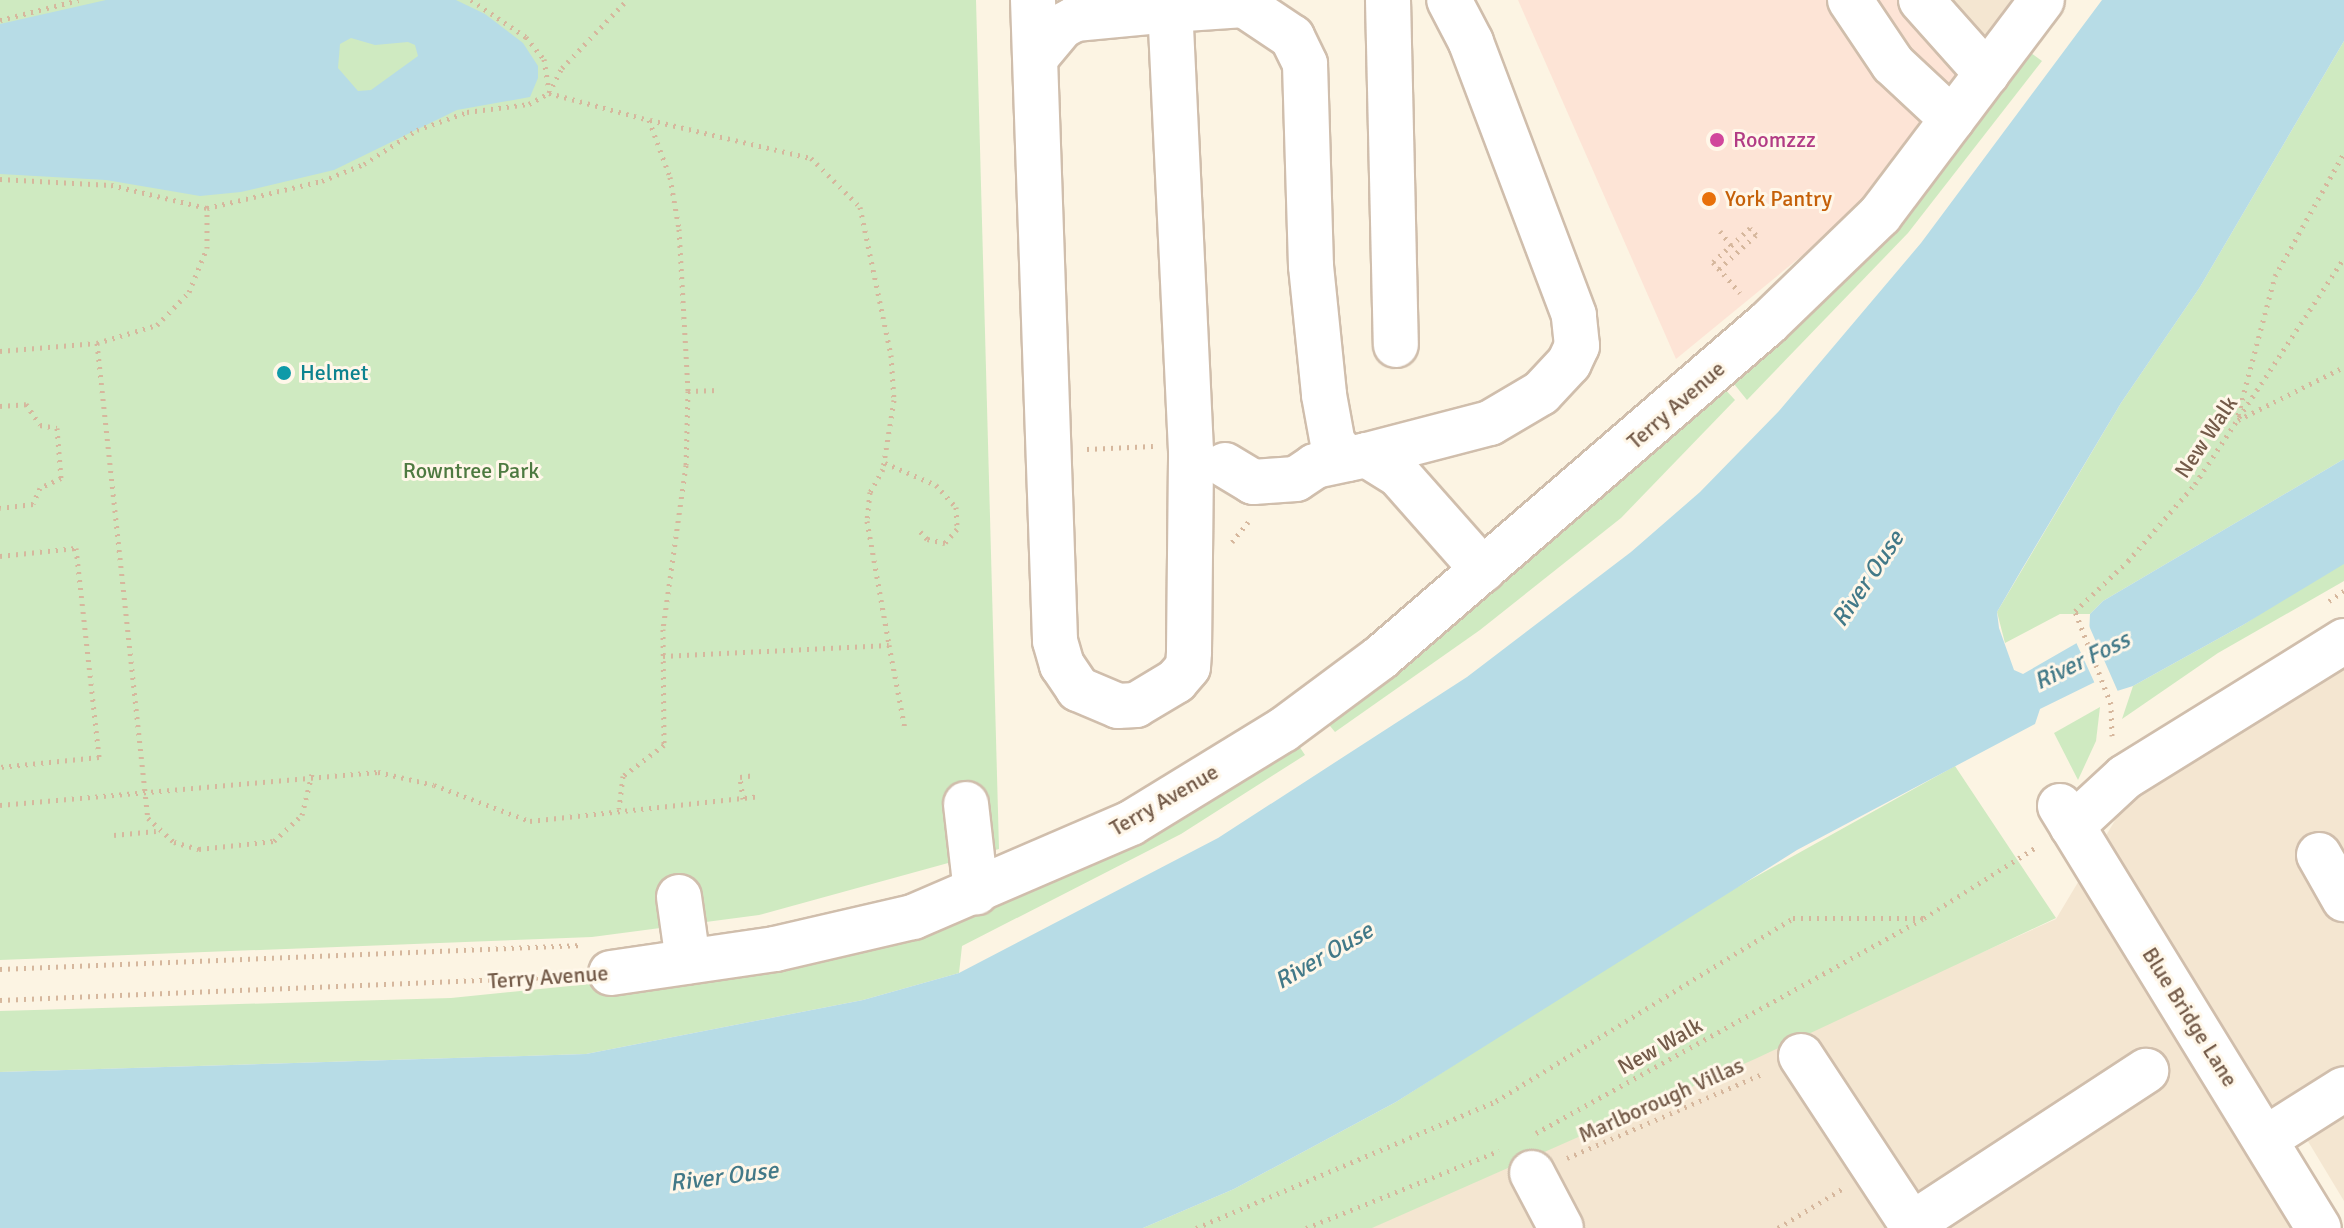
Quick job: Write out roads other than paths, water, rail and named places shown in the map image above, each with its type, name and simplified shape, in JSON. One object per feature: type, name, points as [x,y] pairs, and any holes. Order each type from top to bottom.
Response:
[{"type":"street","points":[[1033,0],[1055,641],[1062,665],[1078,689],[1102,701],[1136,705],[1176,681],[1188,667],[1190,497],[1207,454],[1173,5]]},
{"type":"street","points":[[1388,0],[1396,345]]},
{"type":"street","points":[[1207,454],[1253,482],[1296,479],[1343,460],[1490,423],[1541,393],[1569,363],[1577,346],[1574,315],[1471,42],[1449,0]]},
{"type":"street","points":[[1850,0],[1893,64],[1952,119]]},
{"type":"street","points":[[1921,0],[1987,74]]},
{"type":"street","name":"Terry Avenue","points":[[603,959],[688,961],[775,949],[913,917],[1131,823],[1283,730],[1380,658],[1768,323],[1880,215],[2042,0]]},
{"type":"street","points":[[1036,57],[1062,26],[1075,19],[1173,5],[1244,5],[1292,37],[1305,64],[1311,266],[1324,395],[1333,444],[1343,460],[1398,474],[1483,570]]},
{"type":"street","name":"Blue Bridge Lane","points":[[2319,1228],[2066,816],[2344,641]]},
{"type":"street","points":[[966,804],[976,892]]},
{"type":"street","points":[[2319,855],[2344,899]]},
{"type":"street","points":[[679,897],[688,961]]},
{"type":"street","points":[[1801,1056],[1913,1226],[2146,1071]]},
{"type":"street","points":[[2265,1139],[2344,1089]]},
{"type":"street","points":[[1522,1153],[1561,1228]]},
{"type":"water","points":[[106,0],[456,0],[485,14],[523,43],[538,66],[538,78],[530,97],[457,110],[334,170],[241,192],[200,196],[106,180],[0,174],[0,24]],"holes":[[[351,38],[375,45],[408,42],[415,45],[418,56],[371,90],[358,91],[338,68],[340,44]]]},
{"type":"water","points":[[2102,0],[2344,0],[2344,41],[2200,287],[2121,403],[2022,569],[1997,612],[1999,628],[2014,670],[2023,674],[2089,636],[2090,614],[2103,601],[2344,459],[2344,564],[2243,625],[2133,686],[2117,691],[2095,682],[2040,709],[2035,724],[1797,850],[1396,1102],[1234,1189],[1143,1228],[0,1228],[0,1072],[586,1054],[863,1000],[959,973],[1218,838],[1467,677],[1631,552],[1700,492],[1779,411],[1921,243]]},
{"type":"place","name":"Roomzzz","points":[[1717,140]]},
{"type":"place","name":"York Pantry","points":[[1709,199]]},
{"type":"place","name":"Helmet","points":[[284,373]]},
{"type":"park label","name":"Rowntree Park","points":[[471,471]]},
{"type":"water label","name":"River Ouse","points":[[1868,579]]},
{"type":"water label","name":"River Foss","points":[[2082,661]]},
{"type":"water label","name":"River Ouse","points":[[1324,956]]},
{"type":"water label","name":"River Ouse","points":[[724,1177]]}]
